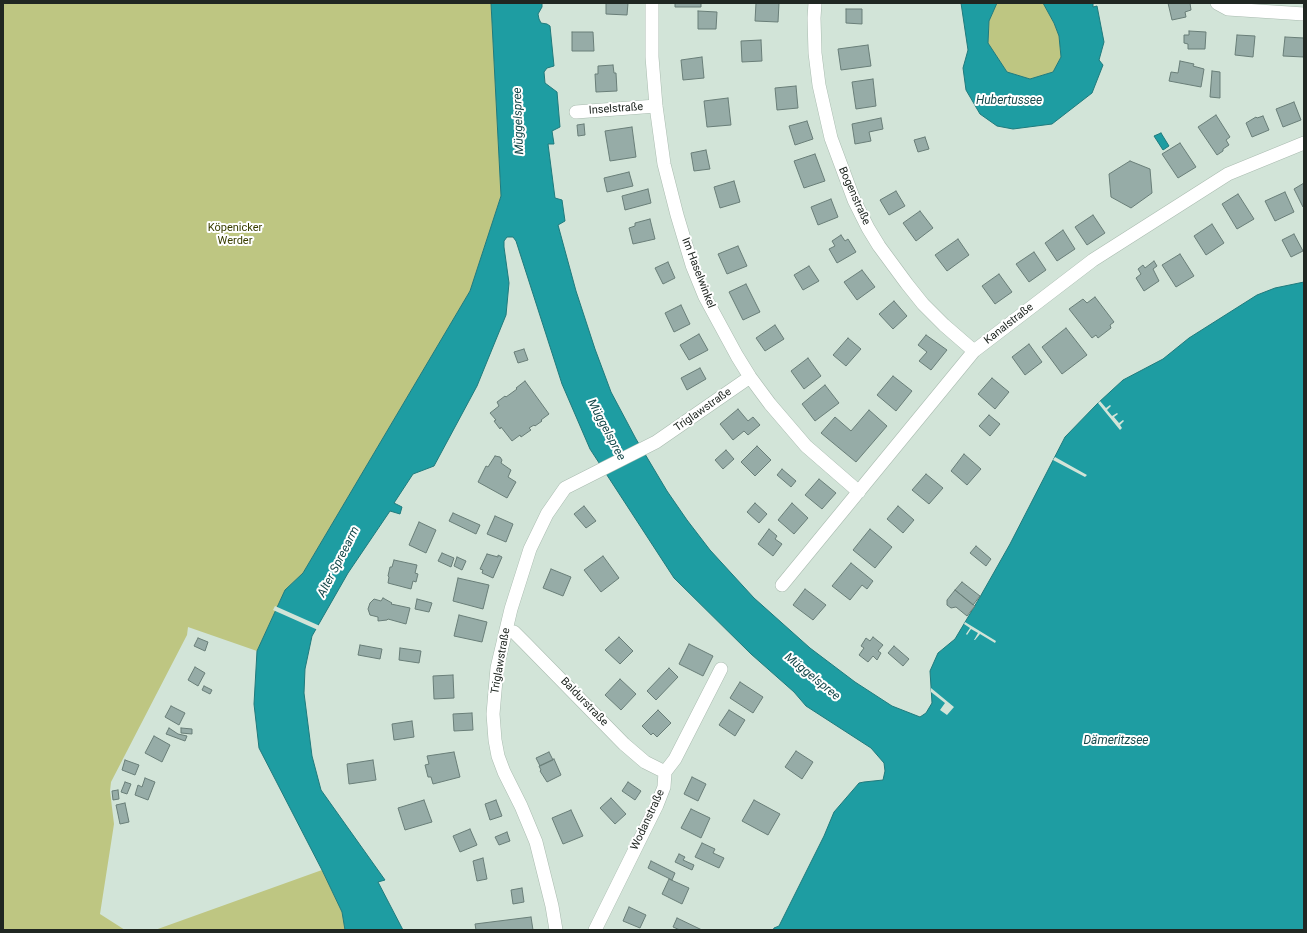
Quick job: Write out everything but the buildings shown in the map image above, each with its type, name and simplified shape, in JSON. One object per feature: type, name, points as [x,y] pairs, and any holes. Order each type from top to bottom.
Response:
[{"type":"street","name":"Im Haselwinkel","points":[[652,3],[652,57],[656,106],[664,164],[677,216],[692,265],[705,297],[715,318],[737,356],[770,404],[798,438],[859,492]]},
{"type":"street","name":"Bogenstraße","points":[[815,3],[815,53],[819,85],[831,138],[854,200],[868,228],[887,258],[907,284],[923,304],[974,351]]},
{"type":"street","points":[[1217,3],[1228,9],[1304,14]]},
{"type":"street","name":"Inselstraße","points":[[576,112],[656,106]]},
{"type":"street","name":"Kanalstraße","points":[[782,585],[974,351],[1086,264],[1228,174],[1304,143]]},
{"type":"street","name":"Triglawstraße","points":[[556,930],[552,906],[536,842],[498,756],[493,714],[497,668],[511,609],[530,549],[540,526],[555,501],[565,488],[656,442],[750,377]]},
{"type":"street","name":"Baldurstraße","points":[[506,630],[514,632],[624,744],[645,762],[665,772]]},
{"type":"street","name":"Wodanstraße","points":[[595,930],[657,805],[664,787],[665,772],[675,759],[722,669]]},
{"type":"green space","name":"Köpenicker Werder","points":[[3,3],[491,3],[501,196],[470,291],[303,573],[285,590],[257,651],[188,627],[187,635],[111,782],[110,791],[114,824],[100,914],[125,930],[3,930]]},
{"type":"green space","points":[[997,3],[1043,3],[1059,36],[1061,57],[1053,72],[1030,79],[1007,72],[988,43],[989,21]]},
{"type":"green space","points":[[322,870],[342,912],[345,930],[155,930]]},
{"type":"water","name":"Dämeritzsee","points":[[491,3],[542,3],[542,7],[538,14],[541,23],[550,26],[554,66],[547,68],[544,72],[545,83],[557,92],[560,127],[552,131],[554,144],[548,144],[555,198],[562,200],[565,221],[558,225],[576,291],[611,392],[636,439],[667,491],[710,550],[754,598],[810,648],[855,682],[892,706],[920,717],[926,713],[932,703],[930,671],[938,653],[955,639],[980,597],[1010,544],[1065,437],[1123,380],[1163,359],[1189,338],[1257,295],[1275,288],[1304,282],[1304,930],[773,930],[779,926],[824,836],[834,812],[859,783],[883,780],[885,771],[884,763],[871,748],[806,706],[794,692],[751,654],[674,578],[590,449],[562,384],[516,241],[513,237],[507,237],[504,241],[509,283],[506,315],[477,386],[434,466],[413,474],[394,503],[402,507],[400,514],[390,511],[348,573],[312,636],[305,669],[304,693],[312,756],[321,790],[385,880],[378,882],[403,930],[345,930],[342,912],[259,748],[254,704],[257,651],[285,590],[303,573],[470,291],[501,196]]},
{"type":"water","name":"Hubertussee","points":[[961,3],[997,3],[989,21],[988,43],[1007,72],[1030,79],[1053,72],[1061,57],[1059,36],[1043,3],[1093,3],[1093,7],[1097,6],[1104,42],[1099,60],[1103,65],[1092,93],[1052,124],[1013,129],[997,126],[980,114],[966,90],[963,68],[968,50]]},
{"type":"water","points":[[1161,133],[1169,146],[1163,150],[1154,136]]},
{"type":"pier","points":[[1100,401],[1106,408],[1110,405],[1111,406],[1107,410],[1112,416],[1117,413],[1118,414],[1114,417],[1119,423],[1123,420],[1124,421],[1120,425],[1122,428],[1120,430],[1098,403]]},
{"type":"pier","points":[[1055,457],[1087,475],[1085,477],[1053,460]]},
{"type":"pier","points":[[275,606],[320,626],[318,630],[273,610]]},
{"type":"pier","points":[[965,622],[996,641],[995,643],[980,634],[974,640],[978,633],[971,629],[967,635],[966,634],[970,628],[964,624]]},
{"type":"pier","points":[[931,688],[954,707],[947,715],[940,710],[945,703],[931,692]]},
{"type":"water label","name":"Müggelspree","points":[[519,121]]},
{"type":"water label","name":"Müggelspree","points":[[606,430]]},
{"type":"water label","name":"Alter Spreearm","points":[[339,562]]},
{"type":"water label","name":"Müggelspree","points":[[812,677]]}]
